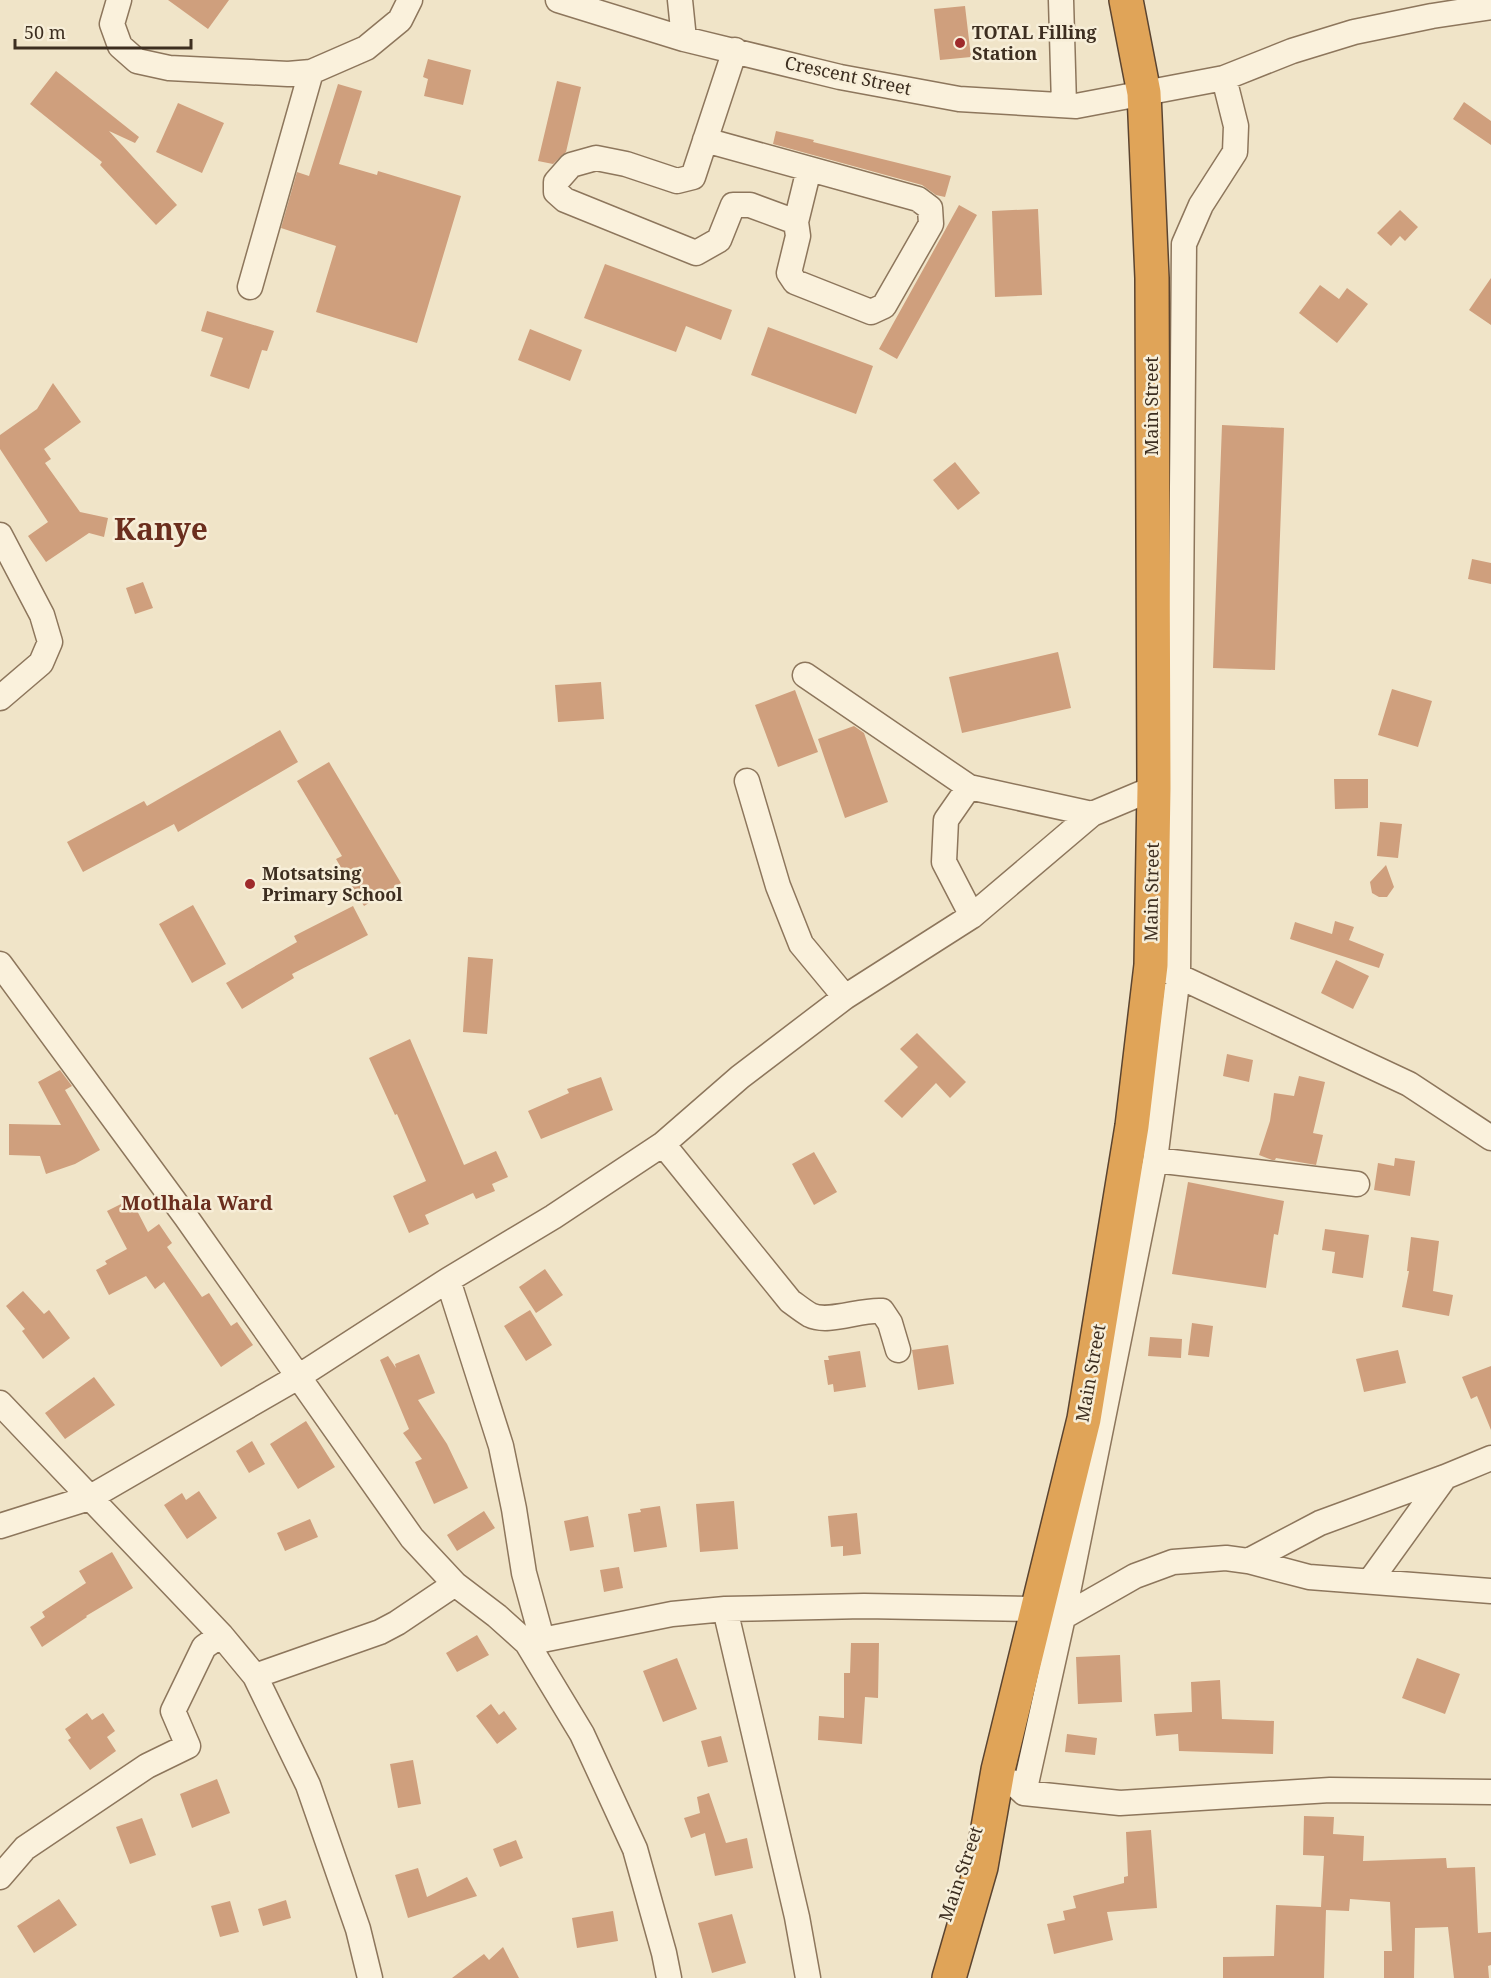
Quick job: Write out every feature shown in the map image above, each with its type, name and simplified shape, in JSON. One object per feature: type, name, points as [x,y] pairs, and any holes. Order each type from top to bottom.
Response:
[{"type":"highway","name":"Main Street","points":[[949,1978],[981,1867],[998,1770],[1029,1646],[1049,1613],[1084,1419],[1132,1126],[1165,970],[1154,788],[1152,278],[1144,93],[1126,0]]},
{"type":"highway","name":"Main Street","points":[[925,1978],[998,1770]]},
{"type":"highway","points":[[958,1978],[960,1939]]},
{"type":"street","points":[[119,0],[112,24],[120,46],[137,60],[169,68],[288,74],[310,72],[366,48],[399,20],[410,0]]},
{"type":"street","name":"Crescent Street","points":[[558,0],[684,39],[840,77],[959,99],[1076,106],[1224,78],[1292,51],[1354,32],[1491,7]]},
{"type":"street","points":[[680,0],[684,39]]},
{"type":"street","points":[[1061,0],[1064,105]]},
{"type":"street","points":[[735,50],[693,177],[677,181],[627,164],[596,158],[571,165],[556,182],[556,192],[565,200],[696,253],[719,240],[733,205],[750,205],[796,222]]},
{"type":"street","points":[[250,287],[310,72]]},
{"type":"street","points":[[1024,1792],[1049,1613],[1155,1160],[1165,970],[1184,244],[1201,206],[1235,152],[1236,126],[1224,78]]},
{"type":"street","points":[[705,140],[918,199],[930,208],[931,224],[884,306],[871,312],[795,282],[789,273],[798,236],[796,222],[809,169]]},
{"type":"street","points":[[0,535],[42,615],[50,642],[41,663],[0,698]]},
{"type":"street","points":[[805,675],[969,787],[1092,814]]},
{"type":"street","points":[[747,781],[778,886],[801,944],[845,997]]},
{"type":"street","points":[[969,787],[946,820],[945,862],[972,916]]},
{"type":"street","points":[[0,1526],[89,1498],[298,1377],[448,1280],[553,1217],[663,1144],[740,1077],[845,997],[972,916],[1092,814],[1154,788]]},
{"type":"street","points":[[0,964],[186,1217],[412,1538],[455,1584],[534,1641],[672,1614],[725,1610],[864,1605],[1049,1613],[1173,1562],[1226,1558],[1248,1561],[1309,1577],[1491,1591]]},
{"type":"street","points":[[1165,970],[1409,1084],[1491,1138]]},
{"type":"street","points":[[663,1144],[790,1301],[813,1316],[833,1317],[872,1310],[882,1311],[890,1323],[898,1350]]},
{"type":"street","points":[[1155,1160],[1357,1184]]},
{"type":"street","points":[[448,1280],[501,1446],[514,1509],[534,1641],[582,1734],[635,1849],[669,1978]]},
{"type":"street","points":[[0,1403],[221,1635],[255,1676],[308,1785],[358,1929],[370,1978]]},
{"type":"street","points":[[1248,1561],[1320,1523],[1491,1458]]},
{"type":"street","points":[[1370,1581],[1445,1477]]},
{"type":"street","points":[[255,1676],[380,1632],[455,1584]]},
{"type":"street","points":[[725,1610],[797,1917],[808,1978]]},
{"type":"street","points":[[0,1877],[25,1848],[147,1766],[188,1746],[173,1711],[204,1647],[221,1635]]},
{"type":"street","points":[[998,1770],[1024,1792],[1120,1803],[1330,1790],[1491,1792]]},
{"type":"building","points":[[168,0],[229,0],[208,29]]},
{"type":"building","points":[[965,6],[971,57],[940,60],[934,9]]},
{"type":"building","points":[[428,59],[471,70],[463,105],[424,96],[428,79],[423,77]]},
{"type":"building","points":[[56,71],[139,137],[135,143],[109,131],[177,205],[156,225],[100,165],[102,162],[30,104]]},
{"type":"building","points":[[557,81],[581,87],[566,152],[553,164],[538,161]]},
{"type":"building","points":[[338,84],[362,91],[339,164],[377,175],[378,171],[461,196],[417,343],[316,312],[336,246],[281,228],[297,172],[309,176]]},
{"type":"building","points":[[1464,102],[1491,121],[1491,145],[1453,119]]},
{"type":"building","points":[[178,103],[224,123],[202,173],[156,152]]},
{"type":"building","points":[[776,131],[951,176],[945,197],[936,195],[922,185],[773,144]]},
{"type":"building","points":[[959,205],[977,215],[897,359],[879,349]]},
{"type":"building","points":[[1038,209],[1042,295],[995,297],[992,211]]},
{"type":"building","points":[[1400,210],[1418,227],[1405,241],[1400,236],[1391,246],[1377,233]]},
{"type":"building","points":[[605,264],[732,310],[721,340],[686,326],[676,352],[584,318]]},
{"type":"building","points":[[1491,278],[1491,325],[1469,310]]},
{"type":"building","points":[[1320,285],[1339,299],[1347,288],[1368,304],[1337,343],[1299,313]]},
{"type":"building","points":[[207,311],[274,331],[267,351],[262,350],[249,389],[210,376],[223,338],[201,331]]},
{"type":"building","points":[[768,327],[873,366],[856,414],[751,375]]},
{"type":"building","points":[[530,329],[582,350],[570,381],[518,360]]},
{"type":"building","points":[[53,383],[81,422],[44,449],[51,459],[45,463],[80,512],[108,518],[104,537],[89,533],[46,562],[28,536],[48,522],[0,449],[0,435],[37,409]]},
{"type":"building","points":[[1222,425],[1284,428],[1275,670],[1213,668]]},
{"type":"building","points":[[955,462],[980,493],[958,510],[933,480]]},
{"type":"building","points":[[1472,559],[1491,563],[1491,584],[1468,579]]},
{"type":"building","points":[[143,582],[153,608],[135,614],[126,588]]},
{"type":"building","points":[[1058,652],[1071,708],[962,733],[949,677]]},
{"type":"building","points":[[601,682],[604,719],[558,722],[555,685]]},
{"type":"building","points":[[1392,689],[1432,701],[1418,747],[1378,735]]},
{"type":"building","points":[[795,690],[818,752],[778,767],[755,705]]},
{"type":"building","points":[[854,726],[864,733],[888,802],[845,818],[818,739]]},
{"type":"building","points":[[280,730],[298,762],[178,832],[174,824],[83,872],[67,842],[144,801],[147,806]]},
{"type":"building","points":[[329,762],[401,883],[364,906],[336,859],[342,856],[297,781]]},
{"type":"building","points":[[1334,779],[1368,779],[1368,808],[1335,809]]},
{"type":"building","points":[[1380,822],[1402,824],[1398,858],[1377,856]]},
{"type":"building","points":[[1386,865],[1394,887],[1387,897],[1379,897],[1372,893],[1370,882]]},
{"type":"building","points":[[193,905],[226,964],[192,983],[159,924]]},
{"type":"building","points":[[353,906],[368,935],[292,974],[294,978],[242,1009],[226,983],[297,942],[294,936]]},
{"type":"building","points":[[1335,921],[1354,927],[1349,940],[1384,954],[1379,968],[1290,939],[1295,922],[1332,934]]},
{"type":"building","points":[[468,957],[493,959],[487,1034],[463,1032]]},
{"type":"building","points":[[1336,960],[1369,976],[1353,1009],[1321,993]]},
{"type":"building","points":[[917,1033],[966,1082],[950,1098],[936,1083],[902,1118],[884,1101],[918,1067],[900,1049]]},
{"type":"building","points":[[410,1039],[464,1165],[496,1151],[508,1177],[492,1184],[495,1191],[476,1199],[473,1193],[425,1215],[429,1224],[409,1233],[393,1196],[426,1181],[397,1114],[395,1115],[369,1058]]},
{"type":"building","points":[[1227,1054],[1253,1060],[1249,1082],[1223,1076]]},
{"type":"building","points":[[60,1070],[72,1086],[65,1090],[100,1150],[75,1164],[46,1174],[40,1156],[9,1155],[9,1124],[61,1125],[38,1082]]},
{"type":"building","points":[[1299,1076],[1325,1082],[1313,1133],[1323,1135],[1316,1165],[1276,1158],[1272,1160],[1259,1155],[1270,1121],[1274,1093],[1294,1096]]},
{"type":"building","points":[[601,1077],[613,1110],[541,1139],[528,1111],[569,1093],[567,1089]]},
{"type":"building","points":[[814,1152],[837,1192],[814,1205],[792,1164]]},
{"type":"building","points":[[1395,1158],[1415,1161],[1410,1196],[1374,1190],[1378,1163],[1394,1166]]},
{"type":"building","points":[[1188,1182],[1284,1201],[1278,1235],[1274,1234],[1266,1288],[1172,1274]]},
{"type":"building","points":[[131,1199],[148,1232],[159,1224],[172,1243],[167,1247],[202,1297],[209,1293],[231,1326],[237,1322],[253,1345],[221,1367],[164,1282],[155,1289],[146,1276],[109,1295],[96,1270],[107,1264],[105,1261],[127,1249],[107,1211]]},
{"type":"building","points":[[1325,1229],[1369,1235],[1363,1278],[1332,1273],[1335,1252],[1322,1250]]},
{"type":"building","points":[[1411,1237],[1439,1241],[1433,1291],[1453,1295],[1449,1316],[1402,1307],[1409,1271],[1407,1271]]},
{"type":"building","points":[[545,1269],[563,1295],[536,1313],[519,1287]]},
{"type":"building","points":[[23,1291],[44,1314],[49,1310],[70,1338],[43,1359],[22,1331],[25,1329],[6,1306]]},
{"type":"building","points":[[530,1310],[552,1345],[526,1361],[504,1326]]},
{"type":"building","points":[[1192,1323],[1213,1326],[1209,1357],[1188,1355]]},
{"type":"building","points":[[1150,1337],[1182,1339],[1181,1358],[1148,1356]]},
{"type":"building","points":[[948,1345],[954,1384],[918,1390],[912,1350]]},
{"type":"building","points":[[1398,1350],[1406,1383],[1364,1392],[1356,1359]]},
{"type":"building","points":[[860,1351],[866,1387],[834,1392],[833,1384],[828,1385],[824,1360],[829,1360],[828,1356]]},
{"type":"building","points":[[419,1354],[435,1393],[418,1400],[447,1444],[468,1488],[434,1504],[415,1462],[422,1459],[403,1433],[409,1429],[380,1360],[388,1356],[396,1368],[395,1364]]},
{"type":"building","points":[[1491,1366],[1491,1430],[1477,1396],[1471,1399],[1462,1377]]},
{"type":"building","points":[[94,1377],[115,1405],[65,1439],[45,1413]]},
{"type":"building","points":[[306,1421],[335,1467],[298,1489],[270,1444]]},
{"type":"building","points":[[252,1441],[265,1464],[249,1473],[236,1451]]},
{"type":"building","points":[[199,1491],[217,1518],[187,1539],[164,1505],[182,1493],[186,1500]]},
{"type":"building","points":[[734,1501],[738,1549],[700,1552],[696,1504]]},
{"type":"building","points":[[660,1506],[667,1547],[634,1552],[628,1514],[641,1512],[640,1509]]},
{"type":"building","points":[[484,1511],[495,1528],[457,1551],[447,1535]]},
{"type":"building","points":[[857,1513],[861,1554],[843,1556],[843,1546],[831,1547],[828,1516]]},
{"type":"building","points":[[588,1516],[594,1547],[570,1551],[564,1521]]},
{"type":"building","points":[[310,1519],[318,1537],[285,1551],[277,1533]]},
{"type":"building","points":[[112,1552],[133,1588],[86,1616],[42,1647],[30,1627],[45,1617],[42,1612],[86,1583],[79,1571]]},
{"type":"building","points":[[619,1567],[623,1588],[604,1592],[600,1570]]},
{"type":"building","points":[[477,1635],[489,1655],[457,1672],[446,1653]]},
{"type":"building","points":[[851,1643],[879,1643],[878,1698],[865,1697],[862,1744],[818,1740],[819,1716],[844,1718],[844,1673],[850,1673]]},
{"type":"building","points":[[1120,1655],[1122,1702],[1078,1704],[1076,1657]]},
{"type":"building","points":[[677,1658],[697,1709],[663,1722],[643,1671]]},
{"type":"building","points":[[1417,1658],[1460,1674],[1445,1714],[1402,1698]]},
{"type":"building","points":[[1220,1680],[1222,1719],[1274,1721],[1273,1754],[1179,1751],[1178,1734],[1156,1736],[1154,1714],[1192,1712],[1191,1682]]},
{"type":"building","points":[[491,1704],[499,1715],[504,1711],[517,1729],[497,1744],[476,1716]]},
{"type":"building","points":[[87,1713],[92,1720],[103,1713],[115,1731],[107,1737],[116,1751],[90,1770],[68,1740],[71,1738],[65,1729]]},
{"type":"building","points":[[1067,1734],[1097,1738],[1095,1755],[1065,1752]]},
{"type":"building","points":[[721,1736],[728,1762],[708,1767],[701,1741]]},
{"type":"building","points":[[413,1760],[421,1804],[398,1808],[390,1764]]},
{"type":"building","points":[[217,1779],[230,1813],[192,1828],[180,1794]]},
{"type":"building","points":[[709,1793],[726,1843],[747,1838],[753,1868],[715,1876],[705,1833],[691,1838],[684,1818],[700,1813],[697,1797]]},
{"type":"building","points":[[1304,1816],[1334,1817],[1333,1834],[1364,1836],[1363,1861],[1446,1858],[1447,1868],[1475,1867],[1478,1933],[1491,1932],[1489,1978],[1454,1978],[1448,1927],[1415,1928],[1414,1978],[1384,1978],[1384,1951],[1392,1951],[1390,1902],[1350,1899],[1349,1911],[1326,1910],[1324,1978],[1223,1978],[1223,1957],[1274,1956],[1276,1905],[1321,1907],[1324,1856],[1303,1855]]},
{"type":"building","points":[[142,1818],[156,1855],[130,1864],[116,1827]]},
{"type":"building","points":[[1151,1830],[1157,1908],[1107,1912],[1113,1940],[1054,1954],[1047,1924],[1065,1920],[1063,1911],[1076,1908],[1073,1896],[1124,1883],[1124,1877],[1128,1876],[1126,1832]]},
{"type":"building","points":[[516,1840],[523,1858],[500,1867],[493,1849]]},
{"type":"building","points":[[418,1868],[427,1897],[467,1877],[477,1896],[408,1918],[395,1875]]},
{"type":"building","points":[[59,1899],[77,1925],[34,1953],[17,1926]]},
{"type":"building","points":[[286,1900],[291,1918],[263,1926],[258,1909]]},
{"type":"building","points":[[230,1901],[239,1932],[220,1937],[211,1906]]},
{"type":"building","points":[[613,1911],[618,1941],[577,1948],[572,1918]]},
{"type":"building","points":[[732,1914],[746,1963],[712,1973],[698,1923]]},
{"type":"building","points":[[503,1947],[519,1978],[452,1978],[484,1954],[489,1960]]},
{"type":"place","name":"TOTAL Filling Station","points":[[960,43]]},
{"type":"place","name":"Motsatsing Primary School","points":[[250,884]]},
{"type":"district","name":"Kanye","points":[[161,530]]},
{"type":"district","name":"Motlhala Ward","points":[[197,1203]]}]
